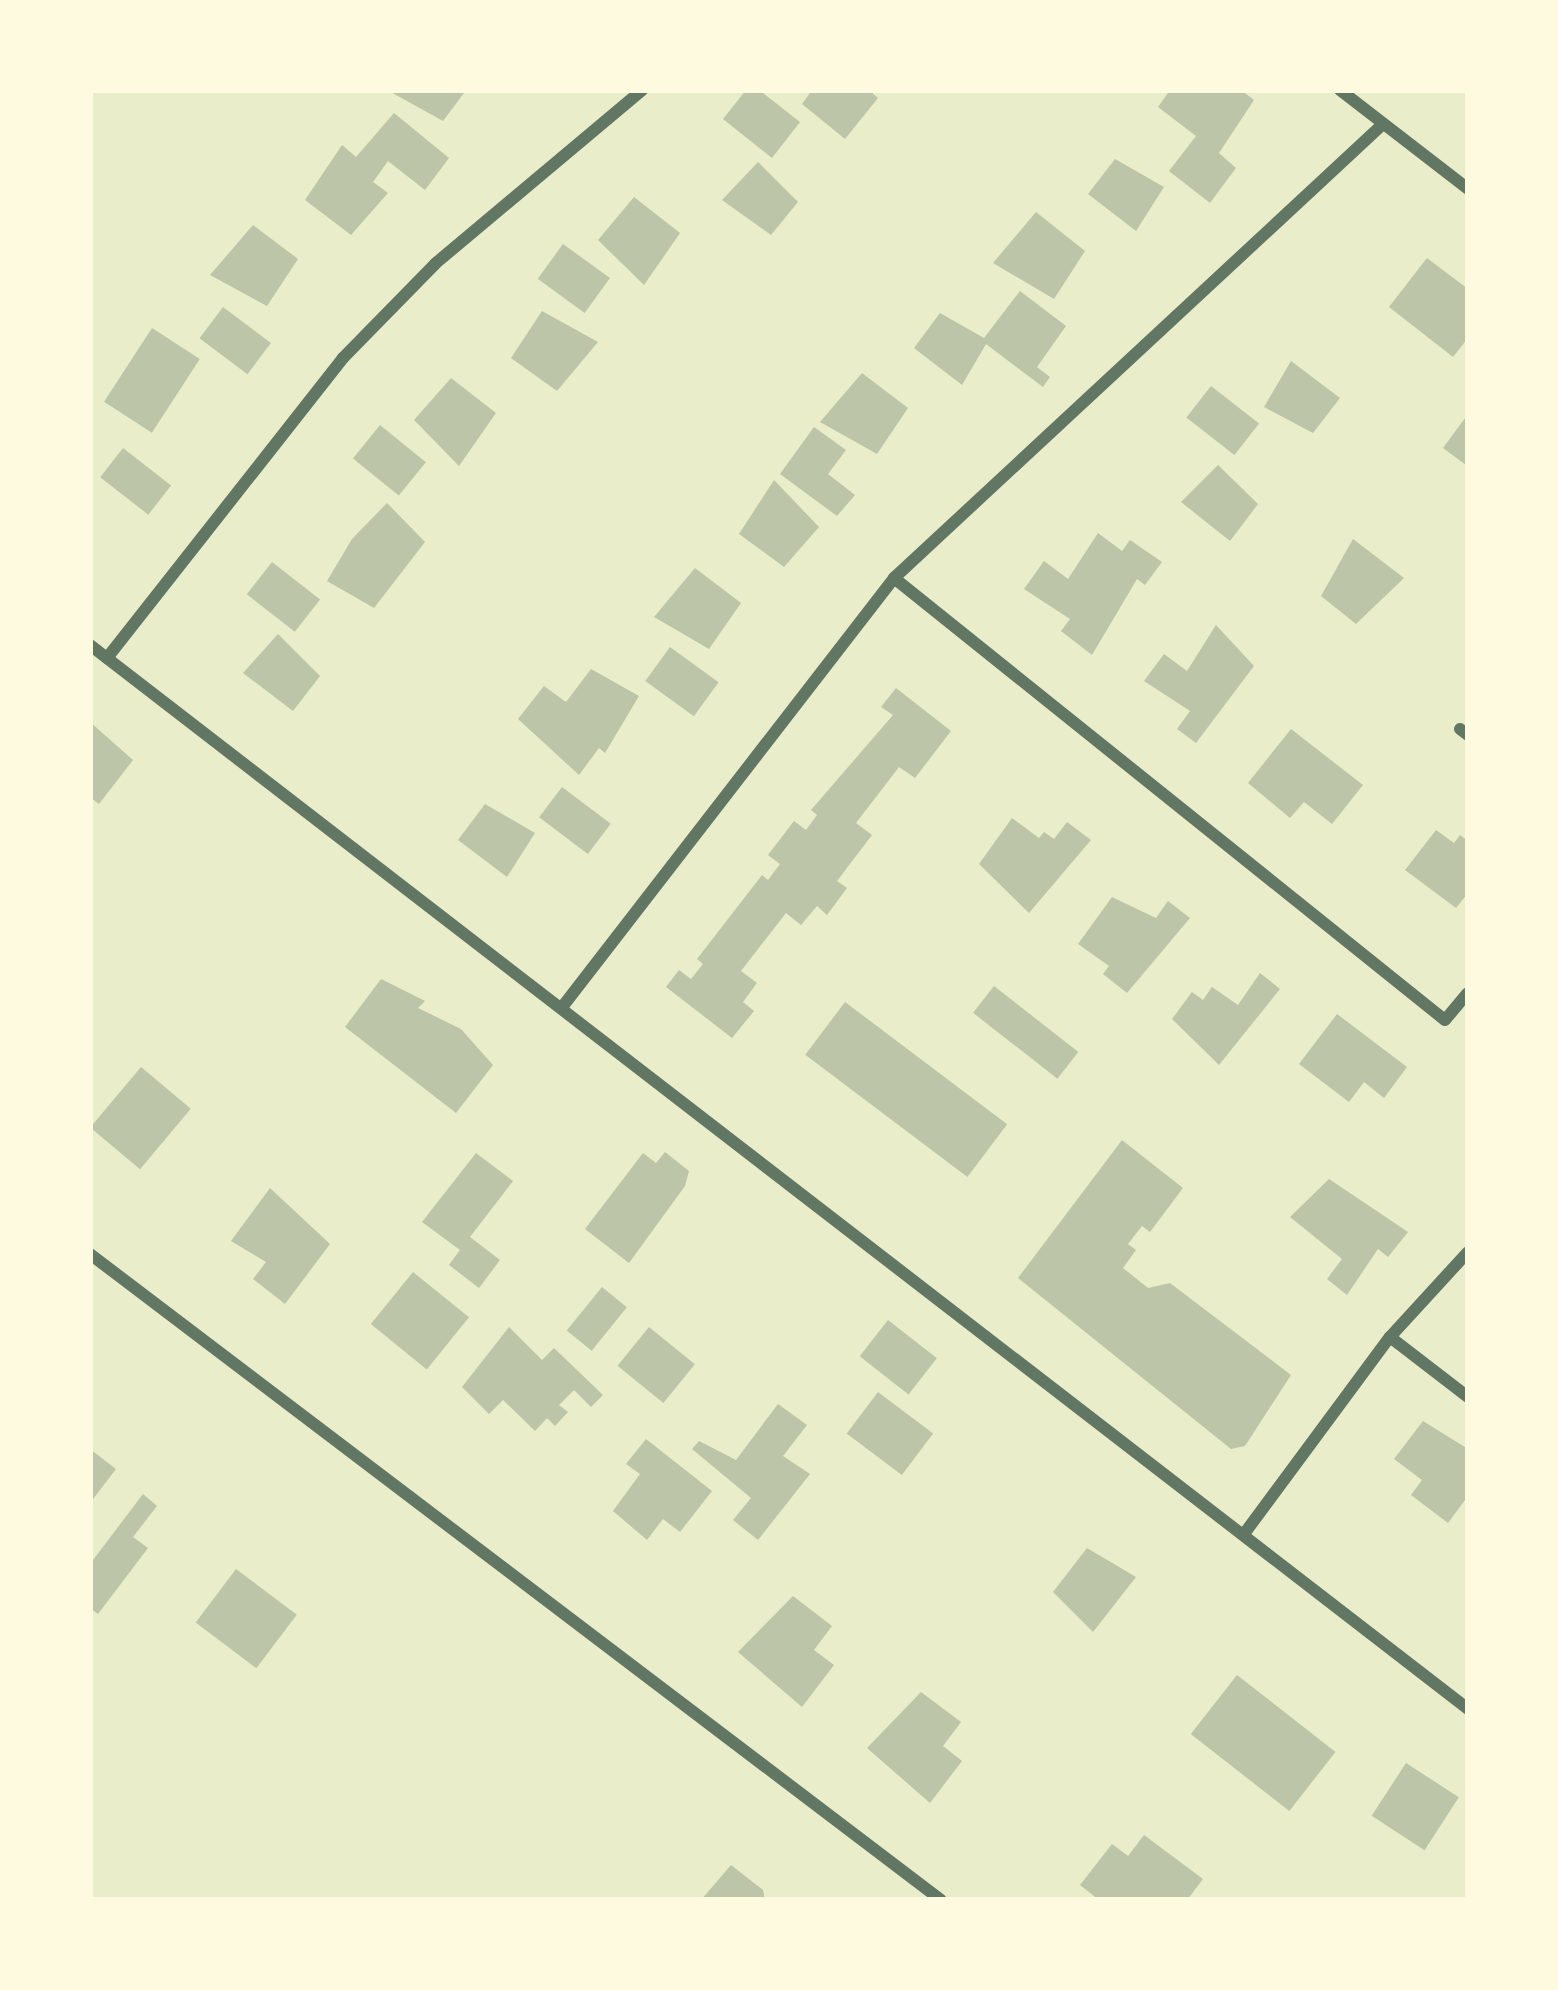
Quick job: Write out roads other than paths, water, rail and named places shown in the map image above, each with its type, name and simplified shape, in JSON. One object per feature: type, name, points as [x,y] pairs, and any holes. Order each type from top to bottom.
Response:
[{"type":"street","points":[[107,658],[343,358],[436,263],[642,90]]},
{"type":"street","points":[[1340,90],[1468,189]]},
{"type":"street","points":[[563,1006],[894,578],[1383,124]]},
{"type":"street","points":[[894,578],[1445,1020],[1468,993]]},
{"type":"street","points":[[90,645],[1468,1709]]},
{"type":"street","points":[[1244,1534],[1390,1337],[1468,1252]]},
{"type":"street","points":[[90,1254],[941,1900]]},
{"type":"street","points":[[1390,1337],[1468,1397]]}]
